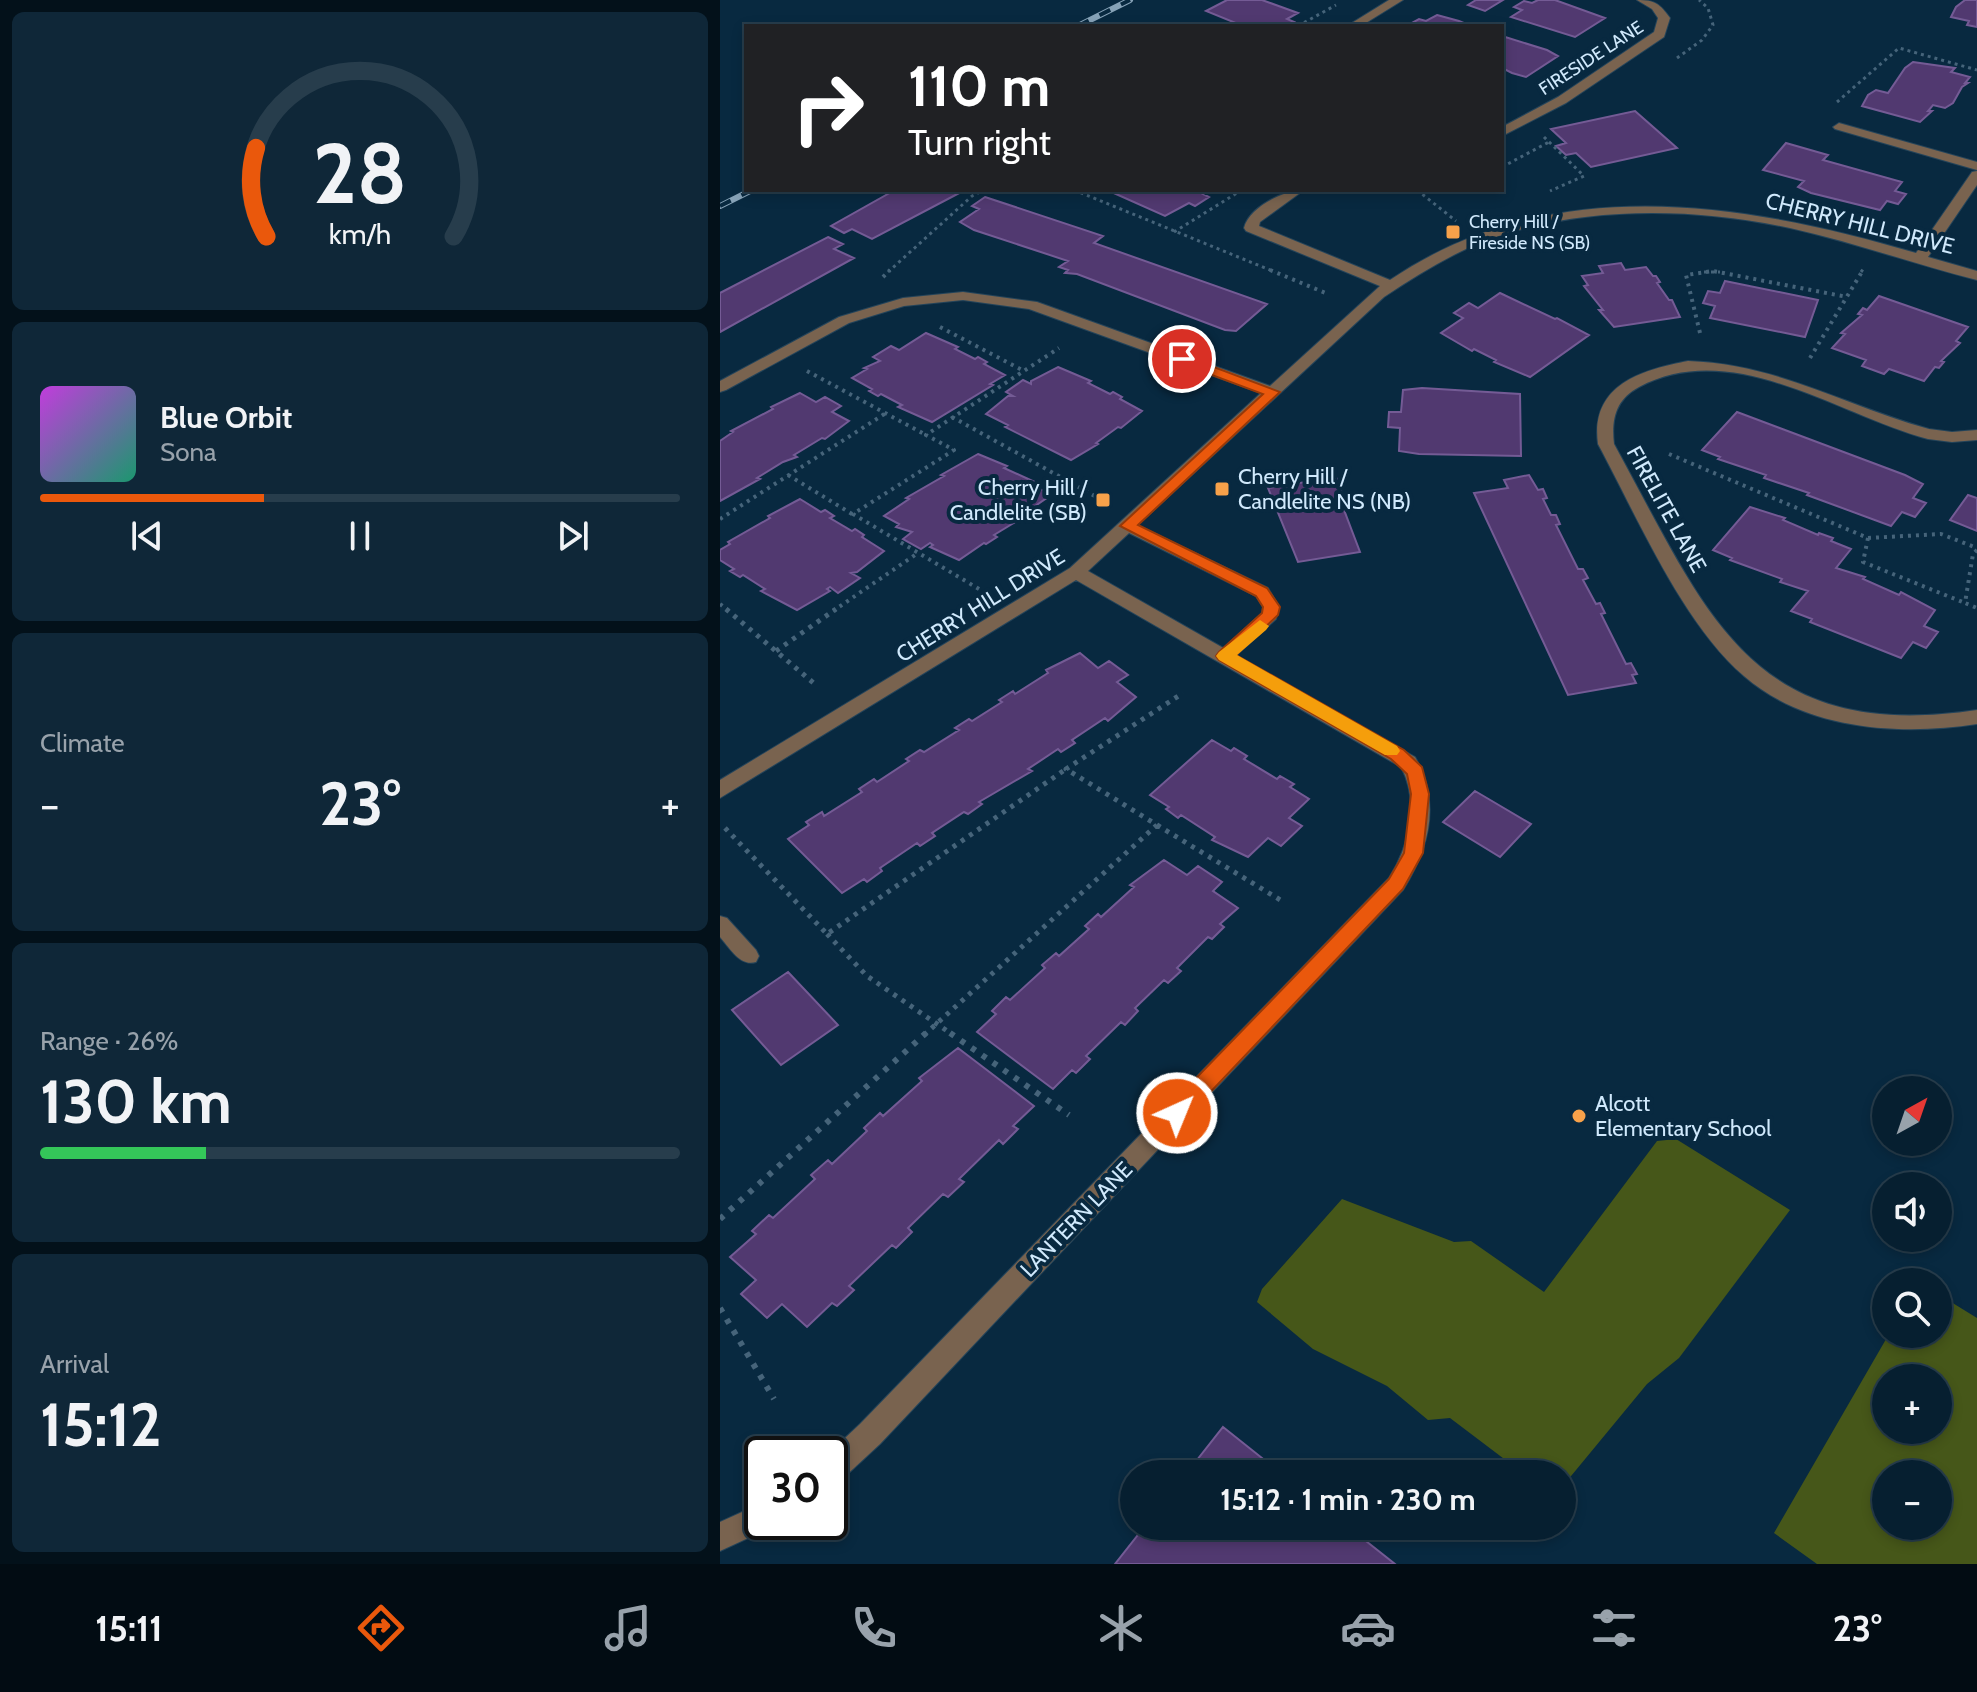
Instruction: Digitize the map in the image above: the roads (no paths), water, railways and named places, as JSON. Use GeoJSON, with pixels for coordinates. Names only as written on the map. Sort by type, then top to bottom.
{"type":"FeatureCollection","features":[{"type":"Feature","properties":{"kind":"street"},"geometry":{"type":"LineString","coordinates":[[1356,24],[1397,0]]}},
{"type":"Feature","properties":{"kind":"street","name":"FIRESIDE LANE"},"geometry":{"type":"LineString","coordinates":[[1504,131],[1572,94],[1660,34],[1664,18],[1656,7],[1643,0]]}},
{"type":"Feature","properties":{"kind":"street"},"geometry":{"type":"LineString","coordinates":[[1919,259],[1977,175]]}},
{"type":"Feature","properties":{"kind":"street"},"geometry":{"type":"LineString","coordinates":[[1294,192],[1253,220],[1251,228],[1390,285]]}},
{"type":"Feature","properties":{"kind":"street","name":"CHERRY HILL DRIVE"},"geometry":{"type":"LineString","coordinates":[[720,790],[1076,572],[1390,285],[1436,257],[1489,235],[1564,218],[1635,211],[1698,212],[1761,219],[1837,236],[1977,276]]}},
{"type":"Feature","properties":{"kind":"street"},"geometry":{"type":"LineString","coordinates":[[720,387],[844,320],[903,302],[963,296],[1032,305],[1272,392]]}},
{"type":"Feature","properties":{"kind":"street","name":"FIRELITE LANE"},"geometry":{"type":"LineString","coordinates":[[1977,435],[1957,438],[1927,434],[1768,377],[1735,368],[1710,366],[1663,371],[1633,383],[1617,395],[1606,411],[1603,427],[1606,444],[1689,592],[1729,651],[1749,669],[1802,701],[1863,719],[1921,725],[1977,717]]}},
{"type":"Feature","properties":{"kind":"street","name":"LANTERN LANE"},"geometry":{"type":"LineString","coordinates":[[848,1453],[1396,884],[1407,869],[1417,841],[1420,794],[1415,772],[1408,762],[1076,572]]}},
{"type":"Feature","properties":{"kind":"street"},"geometry":{"type":"LineString","coordinates":[[720,1537],[744,1526]]}},
{"type":"Feature","properties":{"kind":"lane"},"geometry":{"type":"LineString","coordinates":[[1839,127],[1977,166]]}},
{"type":"Feature","properties":{"kind":"lane"},"geometry":{"type":"LineString","coordinates":[[1128,526],[1262,592],[1269,599],[1270,615],[1225,656]]}},
{"type":"Feature","properties":{"kind":"lane"},"geometry":{"type":"LineString","coordinates":[[720,924],[749,956]]}},
{"type":"Feature","properties":{"kind":"railway"},"geometry":{"type":"LineString","coordinates":[[1082,24],[1130,0]]}},
{"type":"Feature","properties":{"kind":"railway"},"geometry":{"type":"LineString","coordinates":[[720,206],[748,192]]}},
{"type":"Feature","properties":{"kind":"place","name":"Cherry Hill / Fireside NS (SB)"},"geometry":{"type":"Point","coordinates":[1453,232]}},
{"type":"Feature","properties":{"kind":"place","name":"Cherry Hill / Candlelite NS (NB)"},"geometry":{"type":"Point","coordinates":[1222,489]}},
{"type":"Feature","properties":{"kind":"place","name":"Cherry Hill / Candlelite (SB)"},"geometry":{"type":"Point","coordinates":[1103,500]}},
{"type":"Feature","properties":{"kind":"place","name":"Alcott Elementary School"},"geometry":{"type":"Point","coordinates":[1579,1116]}}]}
